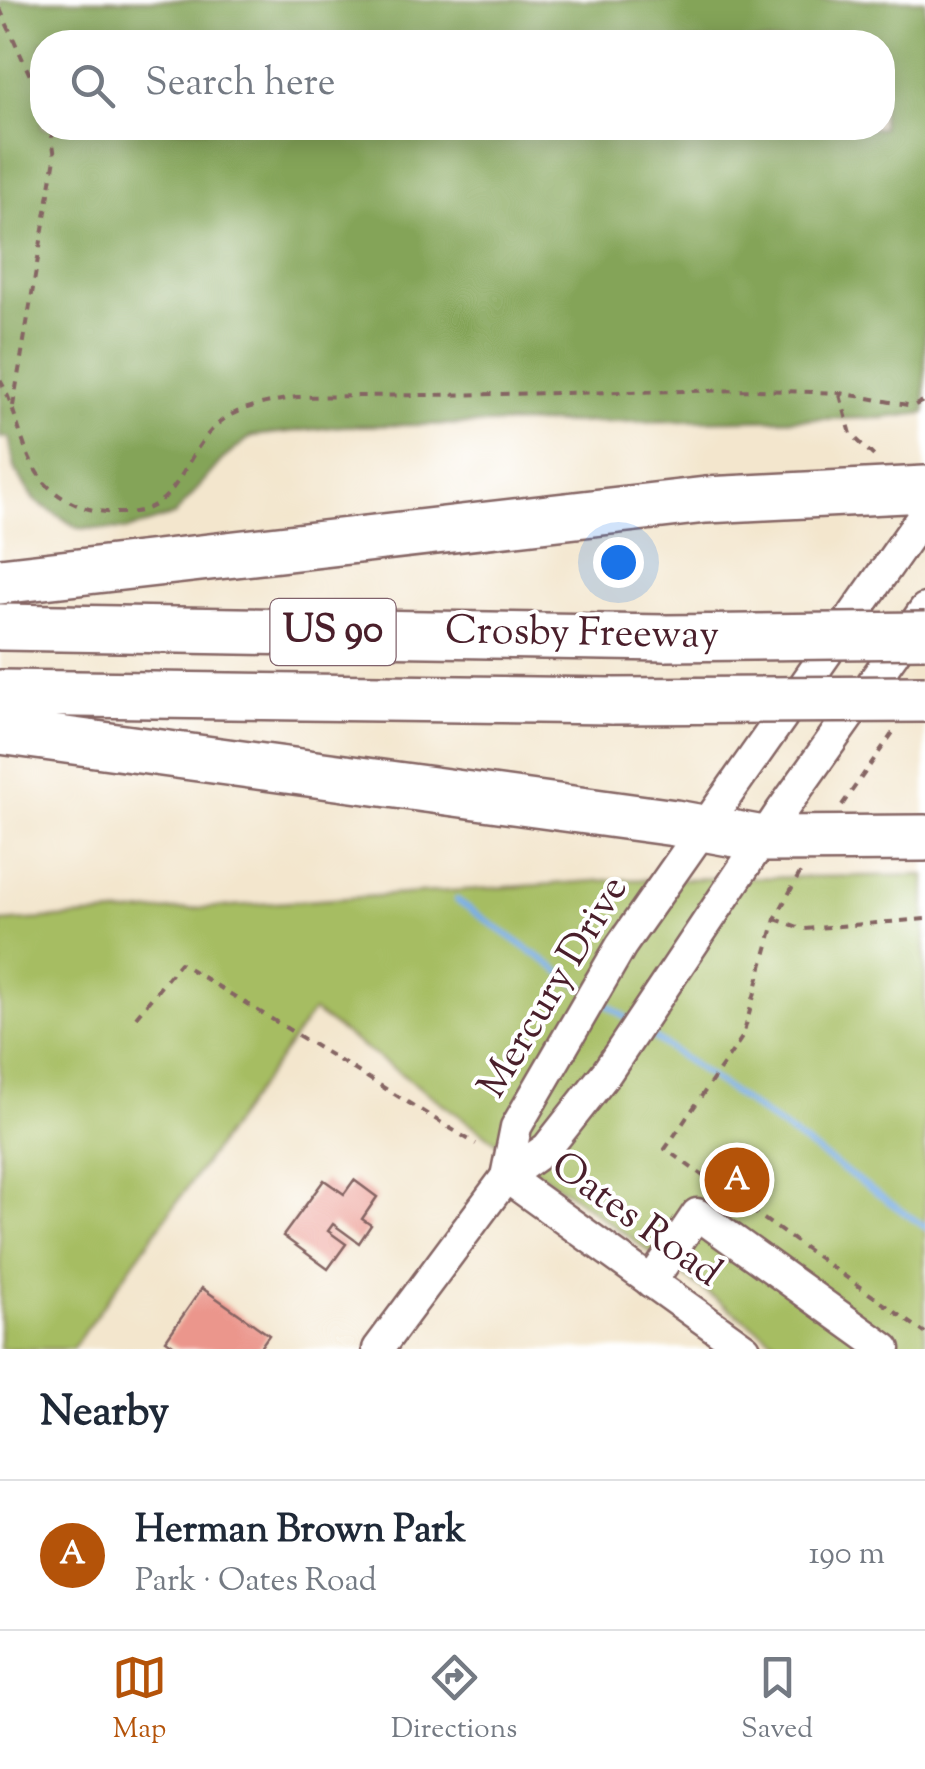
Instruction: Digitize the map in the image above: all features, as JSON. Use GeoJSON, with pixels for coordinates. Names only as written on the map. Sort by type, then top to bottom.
{"type":"FeatureCollection","features":[{"type":"Feature","properties":{"kind":"highway"},"geometry":{"type":"LineString","coordinates":[[0,581],[706,500],[915,497]]}},
{"type":"Feature","properties":{"kind":"highway","name":"Crosby Freeway"},"geometry":{"type":"LineString","coordinates":[[0,627],[666,638],[925,634]]}},
{"type":"Feature","properties":{"kind":"highway","name":"Crosby Freeway"},"geometry":{"type":"LineString","coordinates":[[0,694],[613,701],[914,709]]}},
{"type":"Feature","properties":{"kind":"highway"},"geometry":{"type":"LineString","coordinates":[[0,732],[701,828],[763,840],[925,838]]}},
{"type":"Feature","properties":{"kind":"street","name":"Mercury Drive"},"geometry":{"type":"LineString","coordinates":[[506,1178],[516,1127],[621,946],[915,497]]}},
{"type":"Feature","properties":{"kind":"street","name":"Mercury Drive"},"geometry":{"type":"LineString","coordinates":[[506,1178],[547,1148],[607,1072],[925,609]]}},
{"type":"Feature","properties":{"kind":"street","name":"Oates Road"},"geometry":{"type":"LineString","coordinates":[[378,1349],[506,1178],[745,1349]]}},
{"type":"Feature","properties":{"kind":"street"},"geometry":{"type":"LineString","coordinates":[[651,1282],[697,1214],[885,1349]]}},
{"type":"Feature","properties":{"kind":"path"},"geometry":{"type":"LineString","coordinates":[[0,9],[30,75]]}},
{"type":"Feature","properties":{"kind":"path"},"geometry":{"type":"LineString","coordinates":[[13,406],[54,158],[52,140]]}},
{"type":"Feature","properties":{"kind":"path"},"geometry":{"type":"LineString","coordinates":[[0,380],[40,478],[62,498],[114,513],[140,512],[164,499],[184,478],[218,423],[254,406],[297,397],[488,391],[840,394],[913,406],[925,400]]}},
{"type":"Feature","properties":{"kind":"path"},"geometry":{"type":"LineString","coordinates":[[840,394],[851,434],[915,497]]}},
{"type":"Feature","properties":{"kind":"path"},"geometry":{"type":"LineString","coordinates":[[839,810],[914,709]]}},
{"type":"Feature","properties":{"kind":"path"},"geometry":{"type":"LineString","coordinates":[[802,869],[775,918],[743,1036],[665,1149],[925,1333]]}},
{"type":"Feature","properties":{"kind":"path"},"geometry":{"type":"LineString","coordinates":[[775,918],[804,929],[925,918]]}},
{"type":"Feature","properties":{"kind":"path"},"geometry":{"type":"LineString","coordinates":[[136,1018],[180,964],[476,1144]]}},
{"type":"Feature","properties":{"kind":"green space"},"geometry":{"type":"Polygon","coordinates":[[[0,0],[925,0],[925,413],[883,418],[343,426],[252,436],[222,460],[175,515],[127,530],[78,528],[34,500],[15,469],[9,437],[0,438],[0,0]]]}},
{"type":"Feature","properties":{"kind":"green space"},"geometry":{"type":"Polygon","coordinates":[[[925,875],[925,1349],[786,1349],[313,1011],[72,1349],[0,1349],[0,922],[610,880],[925,875]]]}},
{"type":"Feature","properties":{"kind":"building"},"geometry":{"type":"Polygon","coordinates":[[[324,1180],[344,1194],[354,1180],[377,1197],[362,1219],[371,1225],[359,1243],[333,1224],[328,1231],[346,1244],[328,1269],[283,1236],[324,1180]]]}},
{"type":"Feature","properties":{"kind":"building"},"geometry":{"type":"Polygon","coordinates":[[[202,1288],[269,1335],[259,1349],[179,1349],[166,1340],[202,1288]]]}},
{"type":"Feature","properties":{"kind":"waterway"},"geometry":{"type":"LineString","coordinates":[[457,900],[584,988]]}},
{"type":"Feature","properties":{"kind":"waterway"},"geometry":{"type":"LineString","coordinates":[[598,998],[629,1020]]}},
{"type":"Feature","properties":{"kind":"waterway"},"geometry":{"type":"LineString","coordinates":[[643,1030],[925,1227]]}},
{"type":"Feature","properties":{"kind":"place","name":"Herman Brown Park"},"geometry":{"type":"Point","coordinates":[737,1180]}}]}
